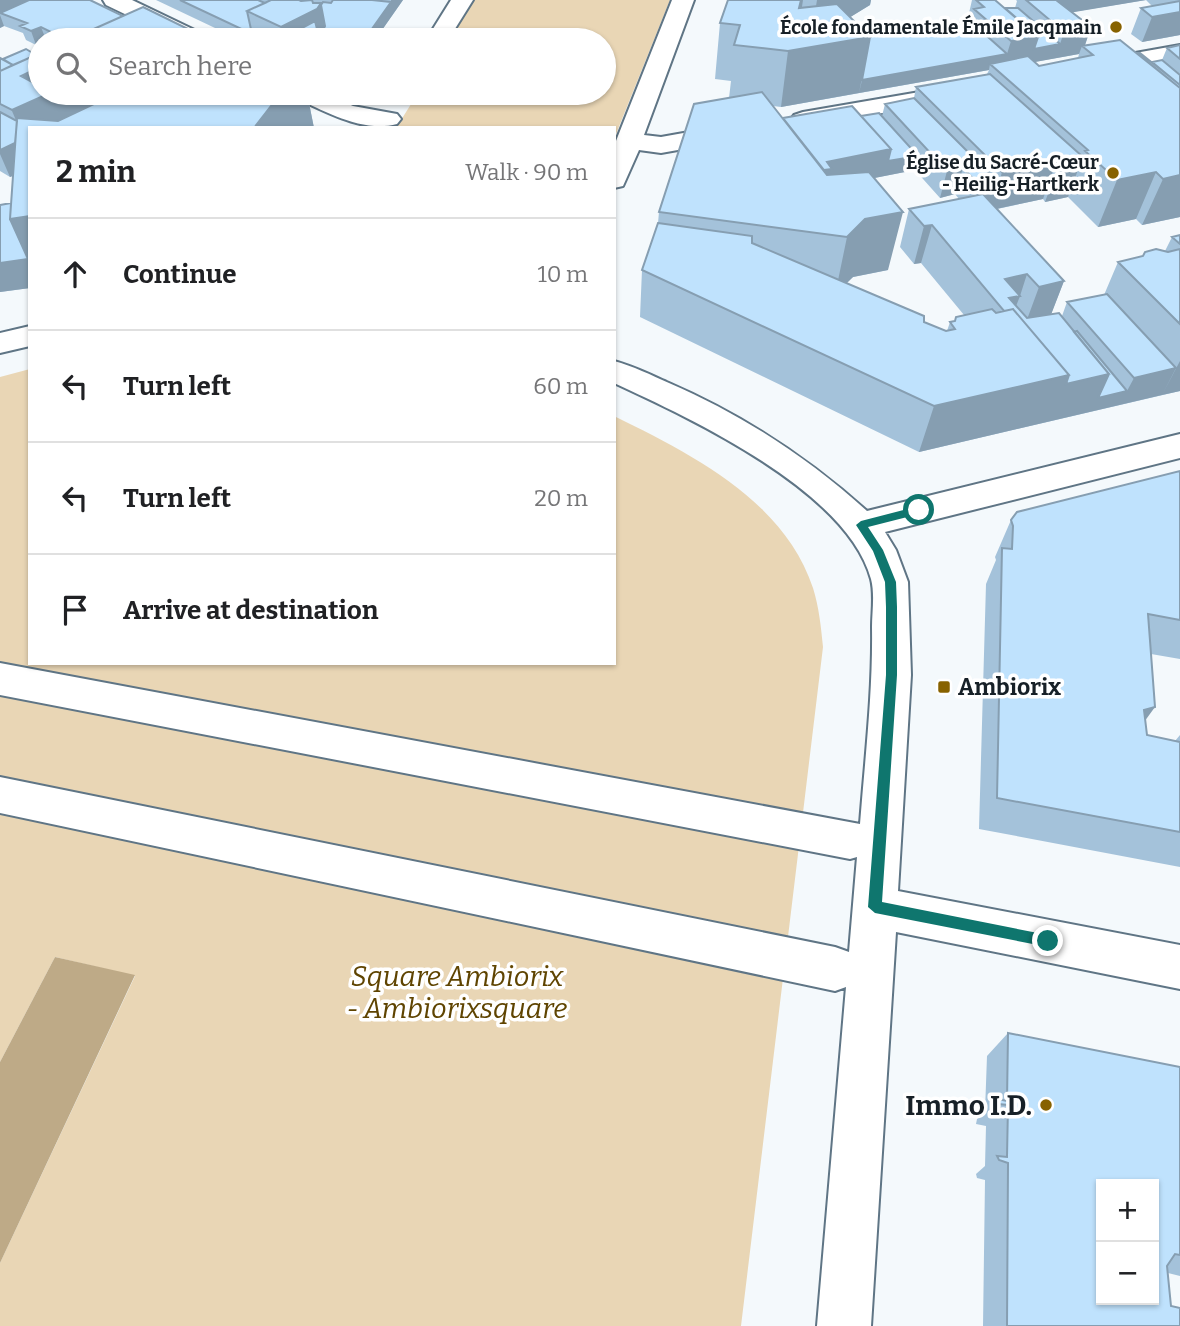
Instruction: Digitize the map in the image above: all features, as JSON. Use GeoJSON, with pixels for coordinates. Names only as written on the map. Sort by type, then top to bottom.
{"type":"FeatureCollection","features":[{"type":"Feature","properties":{"kind":"street"},"geometry":{"type":"LineString","coordinates":[[114,0],[172,28]]}},
{"type":"Feature","properties":{"kind":"street"},"geometry":{"type":"LineString","coordinates":[[444,28],[462,0]]}},
{"type":"Feature","properties":{"kind":"street"},"geometry":{"type":"LineString","coordinates":[[616,175],[683,0]]}},
{"type":"Feature","properties":{"kind":"street"},"geometry":{"type":"LineString","coordinates":[[1071,71],[1180,52]]}},
{"type":"Feature","properties":{"kind":"street"},"geometry":{"type":"LineString","coordinates":[[784,123],[961,91]]}},
{"type":"Feature","properties":{"kind":"street"},"geometry":{"type":"LineString","coordinates":[[330,105],[347,113],[390,117]]}},
{"type":"Feature","properties":{"kind":"street"},"geometry":{"type":"LineString","coordinates":[[630,141],[661,145],[757,128]]}},
{"type":"Feature","properties":{"kind":"street"},"geometry":{"type":"LineString","coordinates":[[0,343],[28,336]]}},
{"type":"Feature","properties":{"kind":"street"},"geometry":{"type":"LineString","coordinates":[[616,372],[690,405],[750,438],[812,481],[861,525],[877,550],[890,582],[892,675],[844,1326]]}},
{"type":"Feature","properties":{"kind":"street"},"geometry":{"type":"LineString","coordinates":[[861,525],[1180,446]]}},
{"type":"Feature","properties":{"kind":"street"},"geometry":{"type":"LineString","coordinates":[[0,679],[850,840]]}},
{"type":"Feature","properties":{"kind":"street"},"geometry":{"type":"LineString","coordinates":[[0,795],[835,969]]}},
{"type":"Feature","properties":{"kind":"street"},"geometry":{"type":"LineString","coordinates":[[875,907],[1180,967]]}},
{"type":"Feature","properties":{"kind":"green space"},"geometry":{"type":"Polygon","coordinates":[[[474,0],[670,0],[616,134],[616,126],[397,126],[410,105],[616,105],[616,28],[456,28],[474,0]]]}},
{"type":"Feature","properties":{"kind":"green space","name":"Square Ambiorix - Ambiorixsquare"},"geometry":{"type":"Polygon","coordinates":[[[28,370],[28,665],[616,665],[616,417],[674,447],[732,483],[758,505],[780,529],[799,557],[813,588],[823,647],[741,1326],[0,1326],[0,1263],[135,976],[55,957],[0,1062],[0,377],[28,370]]]}},
{"type":"Feature","properties":{"kind":"shaded area"},"geometry":{"type":"Polygon","coordinates":[[[55,957],[135,975],[0,1263],[0,1062],[55,957]]]}},
{"type":"Feature","properties":{"kind":"building"},"geometry":{"type":"Polygon","coordinates":[[[29,0],[90,0],[123,16],[96,28],[41,27],[28,30],[20,26],[27,23],[0,13],[29,0]]]}},
{"type":"Feature","properties":{"kind":"building"},"geometry":{"type":"Polygon","coordinates":[[[180,0],[258,0],[265,3],[247,11],[251,28],[239,28],[180,0]]]}},
{"type":"Feature","properties":{"kind":"building"},"geometry":{"type":"Polygon","coordinates":[[[271,0],[312,0],[313,3],[321,3],[317,9],[281,27],[247,11],[271,0]]]}},
{"type":"Feature","properties":{"kind":"building"},"geometry":{"type":"Polygon","coordinates":[[[333,0],[391,2],[373,28],[324,28],[321,5],[323,2],[331,3],[333,0]]]}},
{"type":"Feature","properties":{"kind":"building"},"geometry":{"type":"Polygon","coordinates":[[[728,0],[801,0],[799,8],[837,4],[870,37],[788,51],[734,45],[740,25],[720,23],[728,0]]]}},
{"type":"Feature","properties":{"kind":"building"},"geometry":{"type":"Polygon","coordinates":[[[976,0],[995,0],[1038,37],[1011,41],[974,9],[984,7],[976,0]]]}},
{"type":"Feature","properties":{"kind":"building"},"geometry":{"type":"Polygon","coordinates":[[[1026,0],[1056,0],[1091,27],[1064,32],[1026,0]]]}},
{"type":"Feature","properties":{"kind":"building"},"geometry":{"type":"Polygon","coordinates":[[[1180,1],[1180,12],[1152,17],[1141,8],[1180,1]]]}},
{"type":"Feature","properties":{"kind":"building"},"geometry":{"type":"Polygon","coordinates":[[[143,7],[186,28],[96,28],[143,7]]]}},
{"type":"Feature","properties":{"kind":"building"},"geometry":{"type":"Polygon","coordinates":[[[1005,8],[1018,8],[1060,44],[1034,49],[1038,37],[1005,8]]]}},
{"type":"Feature","properties":{"kind":"building"},"geometry":{"type":"Polygon","coordinates":[[[315,21],[317,28],[302,28],[315,21]]]}},
{"type":"Feature","properties":{"kind":"building"},"geometry":{"type":"Polygon","coordinates":[[[970,21],[1007,54],[862,80],[870,37],[868,35],[875,31],[886,35],[970,21]]]}},
{"type":"Feature","properties":{"kind":"building"},"geometry":{"type":"Polygon","coordinates":[[[1120,40],[1180,88],[1180,175],[1163,179],[1156,172],[1117,180],[1085,151],[1088,150],[990,64],[1028,56],[1039,66],[1093,55],[1082,46],[1120,40]]]}},
{"type":"Feature","properties":{"kind":"building"},"geometry":{"type":"Polygon","coordinates":[[[1180,45],[1180,59],[1167,48],[1180,45]]]}},
{"type":"Feature","properties":{"kind":"building"},"geometry":{"type":"Polygon","coordinates":[[[28,50],[28,58],[13,65],[3,59],[28,50]]]}},
{"type":"Feature","properties":{"kind":"building"},"geometry":{"type":"Polygon","coordinates":[[[1137,53],[1180,85],[1180,88],[1137,53]]]}},
{"type":"Feature","properties":{"kind":"building"},"geometry":{"type":"Polygon","coordinates":[[[0,58],[13,65],[0,71],[0,58]]]}},
{"type":"Feature","properties":{"kind":"building"},"geometry":{"type":"Polygon","coordinates":[[[28,58],[28,73],[21,76],[28,80],[28,103],[12,110],[0,104],[0,71],[28,58]]]}},
{"type":"Feature","properties":{"kind":"building"},"geometry":{"type":"Polygon","coordinates":[[[1162,60],[1180,75],[1180,85],[1152,62],[1162,60]]]}},
{"type":"Feature","properties":{"kind":"building"},"geometry":{"type":"Polygon","coordinates":[[[990,74],[1083,157],[1082,159],[1002,172],[916,87],[990,74]]]}},
{"type":"Feature","properties":{"kind":"building"},"geometry":{"type":"Polygon","coordinates":[[[762,92],[827,175],[869,172],[903,212],[865,219],[847,237],[659,212],[694,104],[762,92]]]}},
{"type":"Feature","properties":{"kind":"building"},"geometry":{"type":"Polygon","coordinates":[[[914,98],[999,183],[981,187],[963,168],[947,171],[885,104],[914,98]]]}},
{"type":"Feature","properties":{"kind":"building"},"geometry":{"type":"Polygon","coordinates":[[[92,105],[272,105],[256,126],[28,126],[28,216],[10,219],[17,118],[58,121],[92,105]]]}},
{"type":"Feature","properties":{"kind":"building"},"geometry":{"type":"Polygon","coordinates":[[[852,106],[891,149],[827,162],[832,169],[824,170],[783,118],[852,106]]]}},
{"type":"Feature","properties":{"kind":"building"},"geometry":{"type":"Polygon","coordinates":[[[0,112],[17,121],[15,143],[0,150],[0,112]]]}},
{"type":"Feature","properties":{"kind":"building"},"geometry":{"type":"Polygon","coordinates":[[[879,113],[918,156],[888,161],[891,149],[861,116],[879,113]]]}},
{"type":"Feature","properties":{"kind":"building"},"geometry":{"type":"Polygon","coordinates":[[[983,194],[1064,281],[1039,287],[1027,274],[1005,279],[1020,296],[1009,298],[1027,318],[1059,313],[1109,374],[1066,384],[1069,375],[1013,309],[1004,311],[932,225],[924,226],[909,209],[983,194]]]}},
{"type":"Feature","properties":{"kind":"building"},"geometry":{"type":"Polygon","coordinates":[[[11,203],[10,219],[28,259],[0,263],[0,205],[11,203]]]}},
{"type":"Feature","properties":{"kind":"building"},"geometry":{"type":"Polygon","coordinates":[[[658,223],[752,236],[752,243],[924,316],[924,322],[946,331],[955,329],[950,322],[955,321],[956,317],[992,309],[996,313],[1013,309],[1069,375],[934,406],[642,270],[658,223]]]}},
{"type":"Feature","properties":{"kind":"building"},"geometry":{"type":"Polygon","coordinates":[[[1180,235],[1180,244],[1172,237],[1180,235]]]}},
{"type":"Feature","properties":{"kind":"building"},"geometry":{"type":"Polygon","coordinates":[[[1156,249],[1168,252],[1180,249],[1180,324],[1118,262],[1143,256],[1145,252],[1156,249]]]}},
{"type":"Feature","properties":{"kind":"building"},"geometry":{"type":"Polygon","coordinates":[[[1107,294],[1176,368],[1134,378],[1067,302],[1107,294]]]}},
{"type":"Feature","properties":{"kind":"building"},"geometry":{"type":"Polygon","coordinates":[[[1077,331],[1127,391],[1098,398],[1109,374],[1074,332],[1077,331]]]}},
{"type":"Feature","properties":{"kind":"building"},"geometry":{"type":"Polygon","coordinates":[[[1180,471],[1180,620],[1148,614],[1155,707],[1144,710],[1147,735],[1180,742],[1180,832],[997,798],[1002,548],[1012,549],[1011,520],[1017,512],[1180,471]]]}},
{"type":"Feature","properties":{"kind":"building"},"geometry":{"type":"Polygon","coordinates":[[[1008,1033],[1180,1067],[1180,1255],[1175,1254],[1167,1266],[1171,1306],[1180,1308],[1180,1326],[1007,1326],[1008,1163],[999,1160],[997,1156],[1007,1157],[1008,1105],[998,1104],[998,1099],[1007,1101],[1008,1033]]]}},
{"type":"Feature","properties":{"kind":"place","name":"École fondamentale Émile Jacqmain"},"geometry":{"type":"Point","coordinates":[1116,27]}},
{"type":"Feature","properties":{"kind":"place","name":"Église du Sacré-Cœur - Heilig-Hartkerk"},"geometry":{"type":"Point","coordinates":[1113,173]}},
{"type":"Feature","properties":{"kind":"place","name":"Ambiorix"},"geometry":{"type":"Point","coordinates":[944,687]}},
{"type":"Feature","properties":{"kind":"place","name":"Immo I.D."},"geometry":{"type":"Point","coordinates":[1046,1105]}},
{"type":"Feature","properties":{"kind":"route"},"geometry":{"type":"LineString","coordinates":[[919,510],[861,525],[877,550],[890,582],[892,607],[892,675],[875,907],[1048,941]]}}]}
